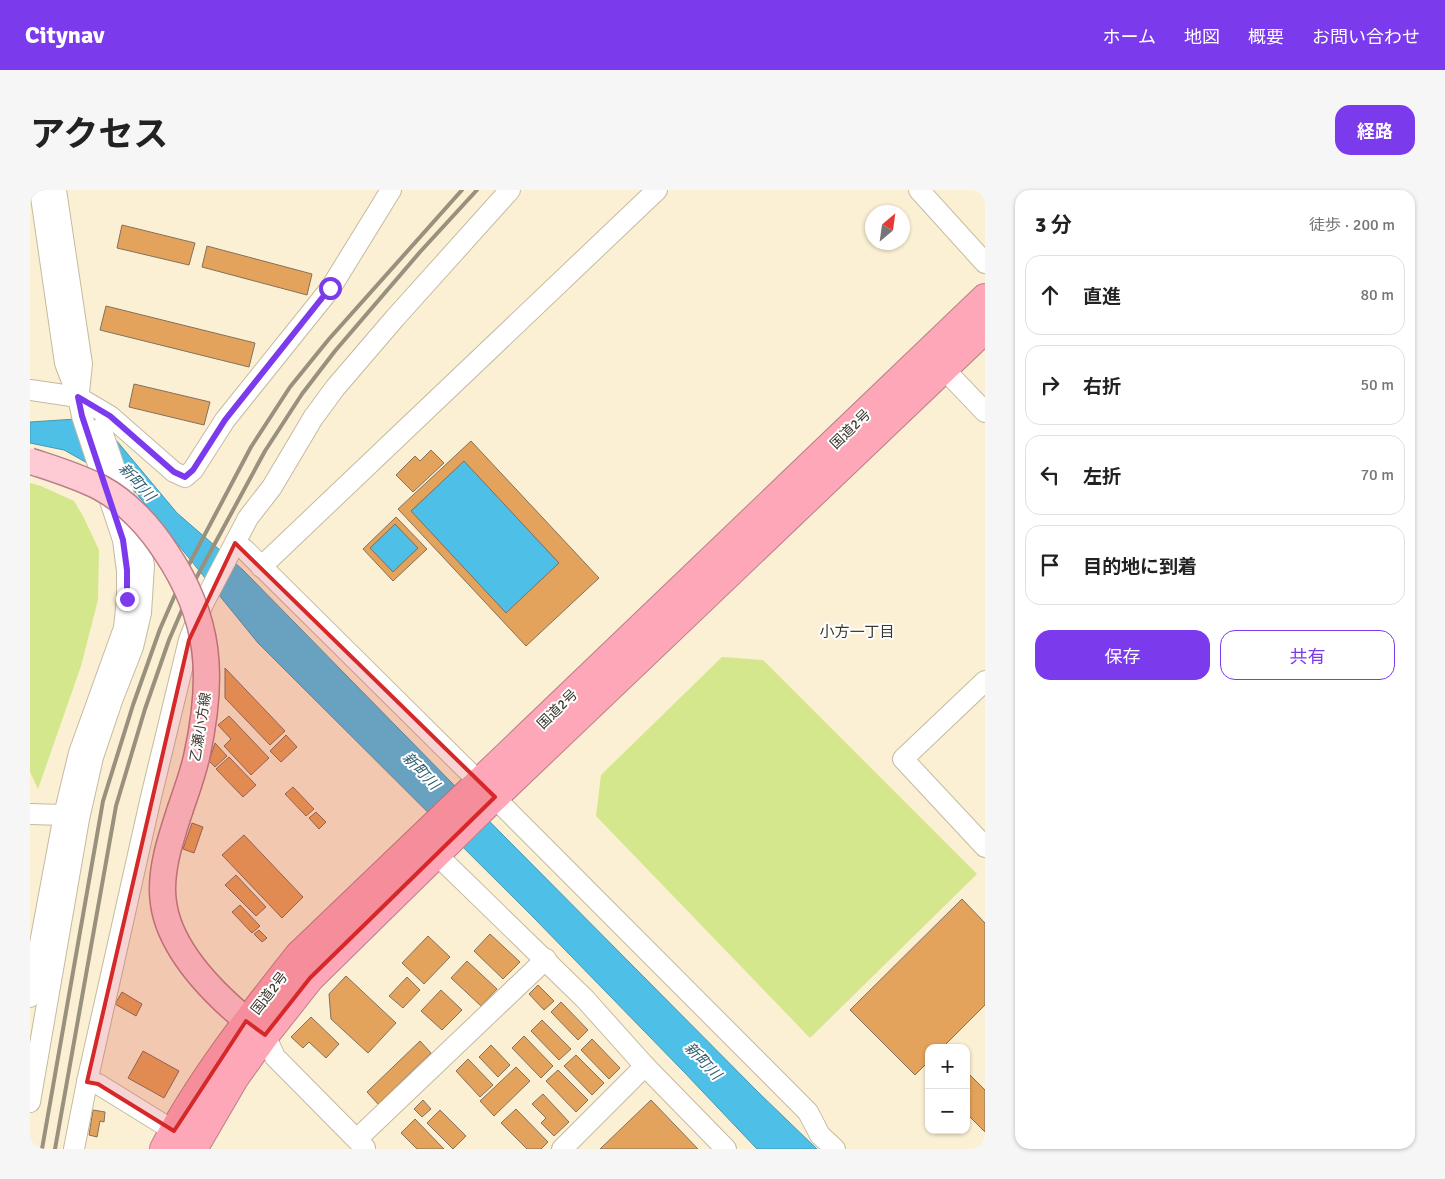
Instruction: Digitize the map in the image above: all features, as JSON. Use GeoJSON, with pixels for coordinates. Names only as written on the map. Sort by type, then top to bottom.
{"type":"FeatureCollection","features":[{"type":"Feature","properties":{"kind":"highway","name":"国道2号"},"geometry":{"type":"LineString","coordinates":[[177,1143],[216,1063],[256,1028],[299,954],[437,844],[483,794],[985,298]]}},
{"type":"Feature","properties":{"kind":"highway","name":"国道2号"},"geometry":{"type":"LineString","coordinates":[[483,794],[944,370],[985,329]]}},
{"type":"Feature","properties":{"kind":"main road","name":"乙瀬小方線"},"geometry":{"type":"LineString","coordinates":[[30,461],[76,476],[96,486],[130,510],[157,538],[180,572],[197,613],[207,662],[206,704],[197,757],[170,842],[164,874],[163,899],[168,922],[185,956],[222,998],[256,1028]]}},
{"type":"Feature","properties":{"kind":"street"},"geometry":{"type":"LineString","coordinates":[[30,997],[64,815],[78,754],[124,628],[127,599],[127,570],[123,540],[80,406],[64,363],[40,190]]}},
{"type":"Feature","properties":{"kind":"street"},"geometry":{"type":"LineString","coordinates":[[56,190],[82,364],[80,406]]}},
{"type":"Feature","properties":{"kind":"street"},"geometry":{"type":"LineString","coordinates":[[30,390],[110,416],[174,472],[185,477],[193,470],[225,420],[330,288],[391,190]]}},
{"type":"Feature","properties":{"kind":"street"},"geometry":{"type":"LineString","coordinates":[[74,1149],[87,1082],[174,702],[189,640],[203,604],[248,518],[272,487],[313,418],[335,388],[394,318],[510,190]]}},
{"type":"Feature","properties":{"kind":"street"},"geometry":{"type":"LineString","coordinates":[[919,190],[985,263]]}},
{"type":"Feature","properties":{"kind":"street"},"geometry":{"type":"LineString","coordinates":[[261,567],[654,191]]}},
{"type":"Feature","properties":{"kind":"street"},"geometry":{"type":"LineString","coordinates":[[944,370],[985,412]]}},
{"type":"Feature","properties":{"kind":"street"},"geometry":{"type":"LineString","coordinates":[[30,1102],[79,818],[94,758],[113,698],[133,648],[141,613],[144,565],[138,537],[100,428]]}},
{"type":"Feature","properties":{"kind":"street"},"geometry":{"type":"LineString","coordinates":[[232,548],[244,549],[483,794],[808,1112],[820,1135],[835,1149]]}},
{"type":"Feature","properties":{"kind":"street"},"geometry":{"type":"LineString","coordinates":[[985,681],[903,760],[985,847]]}},
{"type":"Feature","properties":{"kind":"street"},"geometry":{"type":"LineString","coordinates":[[30,814],[64,815]]}},
{"type":"Feature","properties":{"kind":"street"},"geometry":{"type":"LineString","coordinates":[[437,844],[585,999],[645,1066],[726,1149]]}},
{"type":"Feature","properties":{"kind":"street"},"geometry":{"type":"LineString","coordinates":[[256,1028],[275,1058],[362,1144],[546,959]]}},
{"type":"Feature","properties":{"kind":"street"},"geometry":{"type":"LineString","coordinates":[[562,1149],[645,1066]]}},
{"type":"Feature","properties":{"kind":"street"},"geometry":{"type":"LineString","coordinates":[[87,1082],[98,1084],[177,1143]]}},
{"type":"Feature","properties":{"kind":"highlighted area"},"geometry":{"type":"Polygon","coordinates":[[[235,543],[495,797],[310,978],[265,1035],[246,1021],[174,1131],[98,1084],[87,1082],[189,640],[235,543]]]}},
{"type":"Feature","properties":{"kind":"green space"},"geometry":{"type":"Polygon","coordinates":[[[30,483],[74,501],[99,550],[98,600],[81,666],[38,789],[30,772],[30,483]]]}},
{"type":"Feature","properties":{"kind":"green space"},"geometry":{"type":"Polygon","coordinates":[[[722,657],[763,660],[977,874],[810,1038],[596,816],[601,775],[722,657]]]}},
{"type":"Feature","properties":{"kind":"water","name":"新町川"},"geometry":{"type":"Polygon","coordinates":[[[76,419],[116,440],[177,513],[243,570],[503,835],[817,1149],[757,1149],[533,917],[258,643],[132,488],[64,450],[30,443],[30,422],[76,419]]]}},
{"type":"Feature","properties":{"kind":"water"},"geometry":{"type":"Polygon","coordinates":[[[464,461],[559,563],[506,613],[411,511],[464,461]]]}},
{"type":"Feature","properties":{"kind":"water"},"geometry":{"type":"Polygon","coordinates":[[[395,524],[418,548],[393,572],[370,548],[395,524]]]}},
{"type":"Feature","properties":{"kind":"building"},"geometry":{"type":"Polygon","coordinates":[[[122,225],[195,243],[189,265],[117,248],[122,225]]]}},
{"type":"Feature","properties":{"kind":"building"},"geometry":{"type":"Polygon","coordinates":[[[207,246],[312,274],[307,295],[202,267],[207,246]]]}},
{"type":"Feature","properties":{"kind":"building"},"geometry":{"type":"Polygon","coordinates":[[[106,306],[255,343],[249,367],[100,330],[106,306]]]}},
{"type":"Feature","properties":{"kind":"building"},"geometry":{"type":"Polygon","coordinates":[[[134,384],[210,402],[204,425],[129,407],[134,384]]]}},
{"type":"Feature","properties":{"kind":"building"},"geometry":{"type":"Polygon","coordinates":[[[471,441],[599,578],[526,646],[398,509],[471,441]],[[464,461],[411,511],[506,613],[559,563],[464,461]]]}},
{"type":"Feature","properties":{"kind":"building"},"geometry":{"type":"Polygon","coordinates":[[[431,450],[444,463],[413,492],[396,475],[415,456],[420,461],[431,450]]]}},
{"type":"Feature","properties":{"kind":"building"},"geometry":{"type":"Polygon","coordinates":[[[396,517],[427,549],[393,581],[363,549],[396,517]],[[395,524],[370,548],[393,572],[418,548],[395,524]]]}},
{"type":"Feature","properties":{"kind":"building"},"geometry":{"type":"Polygon","coordinates":[[[225,668],[285,731],[270,745],[225,698],[225,668]]]}},
{"type":"Feature","properties":{"kind":"building"},"geometry":{"type":"Polygon","coordinates":[[[229,716],[269,758],[251,775],[224,746],[231,739],[218,725],[229,716]]]}},
{"type":"Feature","properties":{"kind":"building"},"geometry":{"type":"Polygon","coordinates":[[[286,735],[297,747],[281,762],[270,751],[286,735]]]}},
{"type":"Feature","properties":{"kind":"building"},"geometry":{"type":"Polygon","coordinates":[[[215,743],[227,756],[215,767],[209,761],[215,743]]]}},
{"type":"Feature","properties":{"kind":"building"},"geometry":{"type":"Polygon","coordinates":[[[229,757],[256,785],[243,797],[216,769],[229,757]]]}},
{"type":"Feature","properties":{"kind":"building"},"geometry":{"type":"Polygon","coordinates":[[[293,787],[314,809],[306,816],[285,794],[293,787]]]}},
{"type":"Feature","properties":{"kind":"building"},"geometry":{"type":"Polygon","coordinates":[[[316,812],[326,822],[319,829],[309,818],[316,812]]]}},
{"type":"Feature","properties":{"kind":"building"},"geometry":{"type":"Polygon","coordinates":[[[192,823],[203,827],[194,853],[183,849],[192,823]]]}},
{"type":"Feature","properties":{"kind":"building"},"geometry":{"type":"Polygon","coordinates":[[[244,835],[303,897],[282,918],[222,855],[244,835]]]}},
{"type":"Feature","properties":{"kind":"building"},"geometry":{"type":"Polygon","coordinates":[[[236,875],[266,907],[256,916],[225,885],[236,875]]]}},
{"type":"Feature","properties":{"kind":"building"},"geometry":{"type":"Polygon","coordinates":[[[962,899],[985,923],[985,1005],[946,1044],[925,1044],[925,1065],[915,1075],[850,1010],[962,899]]]}},
{"type":"Feature","properties":{"kind":"building"},"geometry":{"type":"Polygon","coordinates":[[[240,905],[260,926],[252,933],[232,912],[240,905]]]}},
{"type":"Feature","properties":{"kind":"building"},"geometry":{"type":"Polygon","coordinates":[[[259,930],[267,938],[262,942],[254,934],[259,930]]]}},
{"type":"Feature","properties":{"kind":"building"},"geometry":{"type":"Polygon","coordinates":[[[490,934],[520,962],[503,979],[474,951],[490,934]]]}},
{"type":"Feature","properties":{"kind":"building"},"geometry":{"type":"Polygon","coordinates":[[[428,936],[450,957],[424,984],[402,963],[428,936]]]}},
{"type":"Feature","properties":{"kind":"building"},"geometry":{"type":"Polygon","coordinates":[[[467,961],[497,989],[481,1006],[451,978],[467,961]]]}},
{"type":"Feature","properties":{"kind":"building"},"geometry":{"type":"Polygon","coordinates":[[[346,976],[396,1023],[368,1053],[331,1019],[329,994],[346,976]]]}},
{"type":"Feature","properties":{"kind":"building"},"geometry":{"type":"Polygon","coordinates":[[[407,977],[420,990],[403,1008],[389,996],[407,977]]]}},
{"type":"Feature","properties":{"kind":"building"},"geometry":{"type":"Polygon","coordinates":[[[538,985],[554,1001],[544,1010],[529,994],[538,985]]]}},
{"type":"Feature","properties":{"kind":"building"},"geometry":{"type":"Polygon","coordinates":[[[441,990],[462,1010],[442,1030],[421,1011],[441,990]]]}},
{"type":"Feature","properties":{"kind":"building"},"geometry":{"type":"Polygon","coordinates":[[[122,992],[142,1004],[136,1016],[115,1004],[122,992]]]}},
{"type":"Feature","properties":{"kind":"building"},"geometry":{"type":"Polygon","coordinates":[[[561,1002],[588,1030],[578,1040],[551,1012],[561,1002]]]}},
{"type":"Feature","properties":{"kind":"building"},"geometry":{"type":"Polygon","coordinates":[[[311,1017],[339,1044],[326,1058],[309,1042],[303,1048],[291,1037],[311,1017]]]}},
{"type":"Feature","properties":{"kind":"building"},"geometry":{"type":"Polygon","coordinates":[[[542,1020],[571,1049],[559,1060],[531,1031],[542,1020]]]}},
{"type":"Feature","properties":{"kind":"building"},"geometry":{"type":"Polygon","coordinates":[[[524,1036],[553,1066],[541,1078],[512,1048],[524,1036]]]}},
{"type":"Feature","properties":{"kind":"building"},"geometry":{"type":"Polygon","coordinates":[[[592,1039],[620,1068],[609,1079],[581,1050],[592,1039]]]}},
{"type":"Feature","properties":{"kind":"building"},"geometry":{"type":"Polygon","coordinates":[[[420,1041],[431,1053],[378,1104],[367,1092],[420,1041]]]}},
{"type":"Feature","properties":{"kind":"building"},"geometry":{"type":"Polygon","coordinates":[[[491,1045],[510,1065],[498,1077],[479,1057],[491,1045]]]}},
{"type":"Feature","properties":{"kind":"building"},"geometry":{"type":"Polygon","coordinates":[[[143,1051],[179,1071],[164,1098],[128,1078],[143,1051]]]}},
{"type":"Feature","properties":{"kind":"building"},"geometry":{"type":"Polygon","coordinates":[[[576,1055],[604,1083],[592,1095],[564,1066],[576,1055]]]}},
{"type":"Feature","properties":{"kind":"building"},"geometry":{"type":"Polygon","coordinates":[[[468,1059],[493,1085],[480,1097],[456,1071],[468,1059]]]}},
{"type":"Feature","properties":{"kind":"building"},"geometry":{"type":"Polygon","coordinates":[[[516,1067],[530,1081],[494,1116],[480,1101],[516,1067]]]}},
{"type":"Feature","properties":{"kind":"building"},"geometry":{"type":"Polygon","coordinates":[[[558,1070],[588,1100],[576,1112],[546,1081],[558,1070]]]}},
{"type":"Feature","properties":{"kind":"building"},"geometry":{"type":"Polygon","coordinates":[[[970,1075],[985,1090],[985,1132],[970,1117],[970,1075]]]}},
{"type":"Feature","properties":{"kind":"building"},"geometry":{"type":"Polygon","coordinates":[[[543,1094],[569,1122],[554,1136],[541,1123],[546,1118],[532,1104],[543,1094]]]}},
{"type":"Feature","properties":{"kind":"building"},"geometry":{"type":"Polygon","coordinates":[[[423,1100],[431,1109],[422,1117],[414,1109],[423,1100]]]}},
{"type":"Feature","properties":{"kind":"building"},"geometry":{"type":"Polygon","coordinates":[[[651,1100],[698,1149],[600,1149],[651,1100]]]}},
{"type":"Feature","properties":{"kind":"building"},"geometry":{"type":"Polygon","coordinates":[[[516,1109],[548,1142],[541,1149],[527,1149],[501,1123],[516,1109]]]}},
{"type":"Feature","properties":{"kind":"building"},"geometry":{"type":"Polygon","coordinates":[[[93,1110],[105,1112],[104,1122],[100,1121],[97,1137],[89,1135],[93,1110]]]}},
{"type":"Feature","properties":{"kind":"building"},"geometry":{"type":"Polygon","coordinates":[[[440,1110],[466,1136],[453,1149],[427,1123],[440,1110]]]}},
{"type":"Feature","properties":{"kind":"building"},"geometry":{"type":"Polygon","coordinates":[[[415,1119],[444,1149],[417,1149],[401,1133],[415,1119]]]}},
{"type":"Feature","properties":{"kind":"railway"},"geometry":{"type":"LineString","coordinates":[[42,1149],[103,801],[133,705],[160,629],[185,572],[251,447],[290,387],[329,339],[462,190]]}},
{"type":"Feature","properties":{"kind":"railway"},"geometry":{"type":"LineString","coordinates":[[55,1149],[116,806],[145,709],[169,640],[194,582],[265,451],[302,394],[335,351],[420,252],[477,190]]}},
{"type":"Feature","properties":{"kind":"district","name":"小方一丁目"},"geometry":{"type":"Point","coordinates":[857,632]}},
{"type":"Feature","properties":{"kind":"route"},"geometry":{"type":"LineString","coordinates":[[127,599],[127,570],[123,540],[82,416],[78,397],[110,416],[174,472],[185,477],[193,470],[225,420],[330,288]]}}]}
